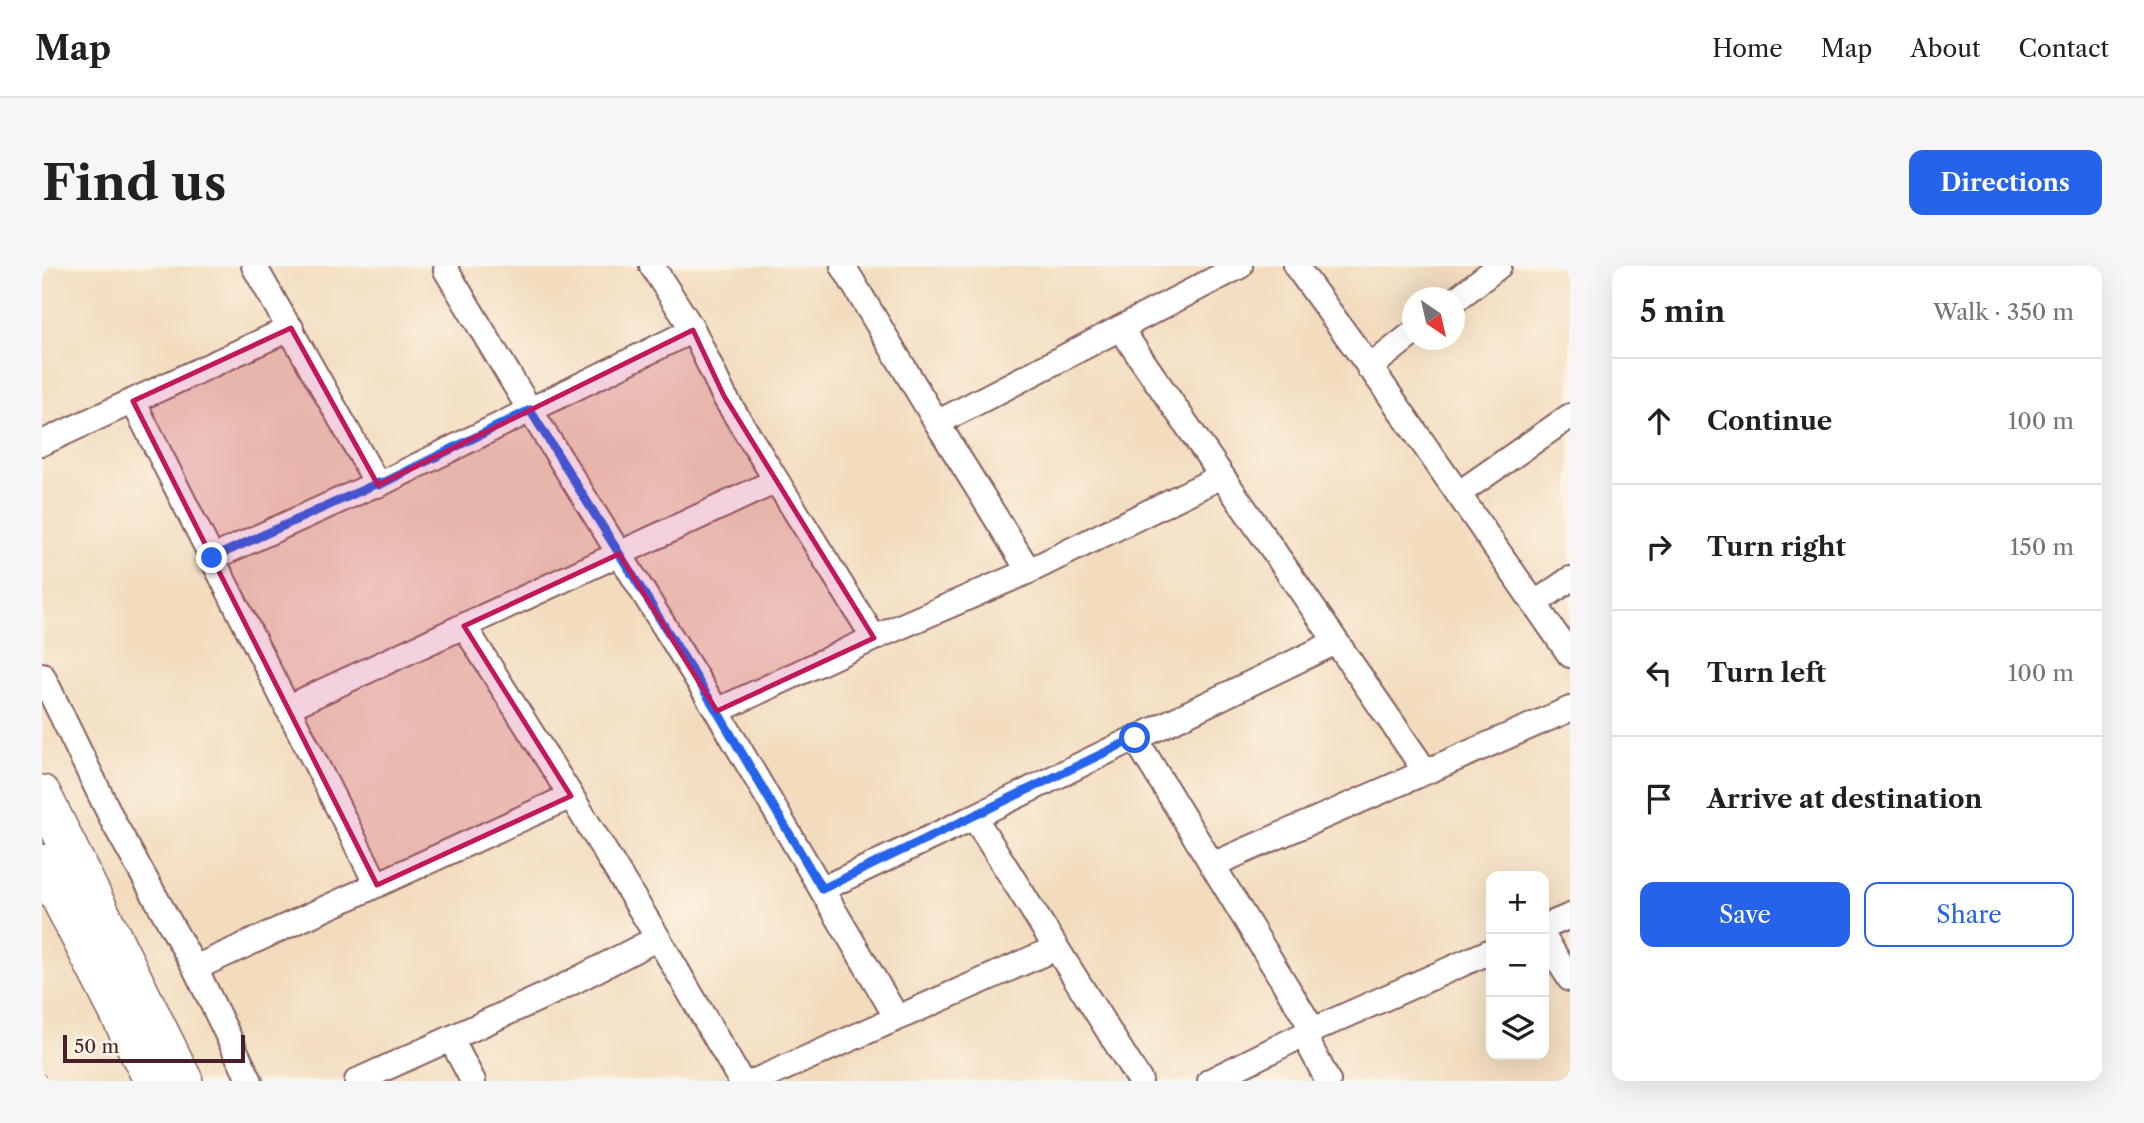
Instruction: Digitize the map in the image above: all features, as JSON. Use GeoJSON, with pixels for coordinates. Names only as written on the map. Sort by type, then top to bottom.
{"type":"FeatureCollection","features":[{"type":"Feature","properties":{"kind":"main road"},"geometry":{"type":"LineString","coordinates":[[42,794],[184,1081]]}},
{"type":"Feature","properties":{"kind":"main road"},"geometry":{"type":"LineString","coordinates":[[42,863],[153,1081]]}},
{"type":"Feature","properties":{"kind":"street"},"geometry":{"type":"LineString","coordinates":[[254,266],[378,483]]}},
{"type":"Feature","properties":{"kind":"street"},"geometry":{"type":"LineString","coordinates":[[652,266],[693,330],[724,396],[874,638]]}},
{"type":"Feature","properties":{"kind":"street"},"geometry":{"type":"LineString","coordinates":[[937,423],[1240,266]]}},
{"type":"Feature","properties":{"kind":"street"},"geometry":{"type":"LineString","coordinates":[[1296,266],[1570,655]]}},
{"type":"Feature","properties":{"kind":"street"},"geometry":{"type":"LineString","coordinates":[[1465,292],[1499,266]]}},
{"type":"Feature","properties":{"kind":"street"},"geometry":{"type":"LineString","coordinates":[[448,267],[530,410],[717,711],[897,1018]]}},
{"type":"Feature","properties":{"kind":"street"},"geometry":{"type":"LineString","coordinates":[[851,269],[937,423],[1029,570]]}},
{"type":"Feature","properties":{"kind":"street"},"geometry":{"type":"LineString","coordinates":[[42,443],[290,328]]}},
{"type":"Feature","properties":{"kind":"street"},"geometry":{"type":"LineString","coordinates":[[1120,328],[1426,772]]}},
{"type":"Feature","properties":{"kind":"street"},"geometry":{"type":"LineString","coordinates":[[212,558],[378,483],[379,485],[693,330]]}},
{"type":"Feature","properties":{"kind":"street"},"geometry":{"type":"LineString","coordinates":[[1369,368],[1402,342]]}},
{"type":"Feature","properties":{"kind":"street"},"geometry":{"type":"LineString","coordinates":[[133,401],[377,886]]}},
{"type":"Feature","properties":{"kind":"street"},"geometry":{"type":"LineString","coordinates":[[1458,494],[1570,416]]}},
{"type":"Feature","properties":{"kind":"street"},"geometry":{"type":"LineString","coordinates":[[717,711],[1029,570],[1222,476]]}},
{"type":"Feature","properties":{"kind":"street"},"geometry":{"type":"LineString","coordinates":[[287,708],[776,481]]}},
{"type":"Feature","properties":{"kind":"street"},"geometry":{"type":"LineString","coordinates":[[1534,604],[1570,579]]}},
{"type":"Feature","properties":{"kind":"street"},"geometry":{"type":"LineString","coordinates":[[464,626],[658,938],[741,1081]]}},
{"type":"Feature","properties":{"kind":"street"},"geometry":{"type":"LineString","coordinates":[[822,889],[1336,642]]}},
{"type":"Feature","properties":{"kind":"street"},"geometry":{"type":"LineString","coordinates":[[42,675],[115,825],[195,968],[250,1081]]}},
{"type":"Feature","properties":{"kind":"street"},"geometry":{"type":"LineString","coordinates":[[1212,865],[1570,709]]}},
{"type":"Feature","properties":{"kind":"street"},"geometry":{"type":"LineString","coordinates":[[1135,740],[1212,865],[1308,1033],[1328,1081]]}},
{"type":"Feature","properties":{"kind":"street"},"geometry":{"type":"LineString","coordinates":[[195,968],[571,796]]}},
{"type":"Feature","properties":{"kind":"street"},"geometry":{"type":"LineString","coordinates":[[974,817],[1140,1081]]}},
{"type":"Feature","properties":{"kind":"street"},"geometry":{"type":"LineString","coordinates":[[1549,925],[1570,916]]}},
{"type":"Feature","properties":{"kind":"street"},"geometry":{"type":"LineString","coordinates":[[356,1081],[555,991],[658,938]]}},
{"type":"Feature","properties":{"kind":"street"},"geometry":{"type":"LineString","coordinates":[[1549,946],[1570,979]]}},
{"type":"Feature","properties":{"kind":"street"},"geometry":{"type":"LineString","coordinates":[[755,1081],[1056,948]]}},
{"type":"Feature","properties":{"kind":"street"},"geometry":{"type":"LineString","coordinates":[[1210,1081],[1308,1033],[1486,953]]}},
{"type":"Feature","properties":{"kind":"street"},"geometry":{"type":"LineString","coordinates":[[451,1039],[473,1081]]}},
{"type":"Feature","properties":{"kind":"path"},"geometry":{"type":"LineString","coordinates":[[42,1075],[46,1081]]}},
{"type":"Feature","properties":{"kind":"highlighted area"},"geometry":{"type":"Polygon","coordinates":[[[291,328],[378,485],[693,330],[724,396],[874,638],[717,711],[619,554],[464,626],[571,796],[377,885],[133,401],[291,328]]]}},
{"type":"Feature","properties":{"kind":"route"},"geometry":{"type":"LineString","coordinates":[[212,558],[378,483],[379,485],[530,410],[717,711],[822,889],[1135,738]]}}]}
